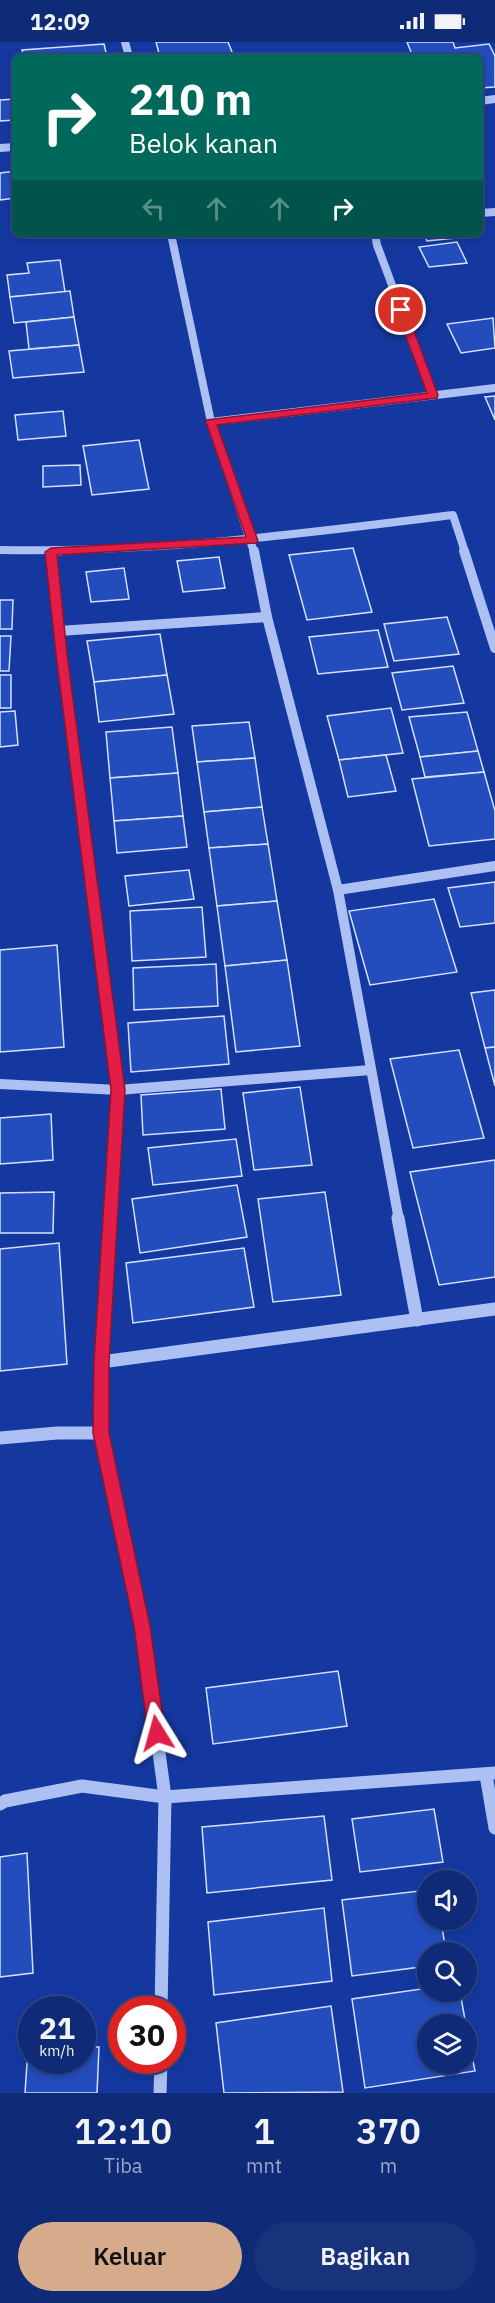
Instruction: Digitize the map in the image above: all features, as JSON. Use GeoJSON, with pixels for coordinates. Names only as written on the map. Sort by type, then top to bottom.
{"type":"FeatureCollection","features":[{"type":"Feature","properties":{"kind":"street"},"geometry":{"type":"LineString","coordinates":[[172,237],[211,422],[252,541],[267,617],[338,890],[417,1320]]}},
{"type":"Feature","properties":{"kind":"street"},"geometry":{"type":"LineString","coordinates":[[376,237],[433,395]]}},
{"type":"Feature","properties":{"kind":"street"},"geometry":{"type":"LineString","coordinates":[[211,422],[495,388]]}},
{"type":"Feature","properties":{"kind":"street"},"geometry":{"type":"LineString","coordinates":[[0,550],[51,552],[252,541],[453,515],[495,648]]}},
{"type":"Feature","properties":{"kind":"street"},"geometry":{"type":"LineString","coordinates":[[51,552],[59,631],[118,1090],[101,1362],[101,1433],[142,1626],[165,1797],[161,1996]]}},
{"type":"Feature","properties":{"kind":"street"},"geometry":{"type":"LineString","coordinates":[[59,631],[267,617]]}},
{"type":"Feature","properties":{"kind":"street"},"geometry":{"type":"LineString","coordinates":[[338,890],[495,866]]}},
{"type":"Feature","properties":{"kind":"street"},"geometry":{"type":"LineString","coordinates":[[0,1084],[118,1090],[371,1070]]}},
{"type":"Feature","properties":{"kind":"street"},"geometry":{"type":"LineString","coordinates":[[101,1362],[495,1309]]}},
{"type":"Feature","properties":{"kind":"street"},"geometry":{"type":"LineString","coordinates":[[0,1438],[57,1433],[101,1433]]}},
{"type":"Feature","properties":{"kind":"street"},"geometry":{"type":"LineString","coordinates":[[0,1804],[5,1801],[82,1786],[165,1797],[490,1774],[495,1828]]}},
{"type":"Feature","properties":{"kind":"street"},"geometry":{"type":"LineString","coordinates":[[160,2074],[160,2093]]}},
{"type":"Feature","properties":{"kind":"building"},"geometry":{"type":"Polygon","coordinates":[[[156,42],[228,42],[233,54],[159,54],[156,42]]]}},
{"type":"Feature","properties":{"kind":"building"},"geometry":{"type":"Polygon","coordinates":[[[407,42],[453,42],[455,48],[489,44],[495,56],[495,87],[483,88],[483,54],[412,54],[407,42]]]}},
{"type":"Feature","properties":{"kind":"building"},"geometry":{"type":"Polygon","coordinates":[[[104,44],[106,54],[23,54],[22,50],[104,44]]]}},
{"type":"Feature","properties":{"kind":"building"},"geometry":{"type":"Polygon","coordinates":[[[12,99],[12,120],[0,121],[0,100],[12,99]]]}},
{"type":"Feature","properties":{"kind":"building"},"geometry":{"type":"Polygon","coordinates":[[[12,171],[12,198],[0,200],[0,173],[12,171]]]}},
{"type":"Feature","properties":{"kind":"building"},"geometry":{"type":"Polygon","coordinates":[[[425,237],[465,237],[427,241],[425,237]]]}},
{"type":"Feature","properties":{"kind":"building"},"geometry":{"type":"Polygon","coordinates":[[[457,242],[467,263],[429,267],[419,247],[457,242]]]}},
{"type":"Feature","properties":{"kind":"building"},"geometry":{"type":"Polygon","coordinates":[[[60,260],[65,292],[10,297],[7,275],[29,273],[27,263],[60,260]]]}},
{"type":"Feature","properties":{"kind":"building"},"geometry":{"type":"Polygon","coordinates":[[[70,291],[74,317],[14,323],[10,297],[70,291]]]}},
{"type":"Feature","properties":{"kind":"building"},"geometry":{"type":"Polygon","coordinates":[[[74,317],[79,345],[29,349],[26,322],[74,317]]]}},
{"type":"Feature","properties":{"kind":"building"},"geometry":{"type":"Polygon","coordinates":[[[493,318],[495,348],[461,353],[447,324],[493,318]]]}},
{"type":"Feature","properties":{"kind":"building"},"geometry":{"type":"Polygon","coordinates":[[[79,345],[84,372],[13,378],[9,351],[79,345]]]}},
{"type":"Feature","properties":{"kind":"building"},"geometry":{"type":"Polygon","coordinates":[[[495,396],[495,420],[485,397],[495,396]]]}},
{"type":"Feature","properties":{"kind":"building"},"geometry":{"type":"Polygon","coordinates":[[[63,411],[66,436],[18,440],[15,415],[63,411]]]}},
{"type":"Feature","properties":{"kind":"building"},"geometry":{"type":"Polygon","coordinates":[[[139,440],[149,489],[92,495],[83,446],[139,440]]]}},
{"type":"Feature","properties":{"kind":"building"},"geometry":{"type":"Polygon","coordinates":[[[80,465],[81,485],[43,487],[43,466],[80,465]]]}},
{"type":"Feature","properties":{"kind":"building"},"geometry":{"type":"Polygon","coordinates":[[[353,548],[372,612],[307,620],[289,555],[353,548]]]}},
{"type":"Feature","properties":{"kind":"building"},"geometry":{"type":"Polygon","coordinates":[[[219,557],[225,588],[183,592],[177,561],[219,557]]]}},
{"type":"Feature","properties":{"kind":"building"},"geometry":{"type":"Polygon","coordinates":[[[124,568],[129,599],[91,602],[86,572],[124,568]]]}},
{"type":"Feature","properties":{"kind":"building"},"geometry":{"type":"Polygon","coordinates":[[[0,600],[13,600],[12,629],[0,629],[0,600]]]}},
{"type":"Feature","properties":{"kind":"building"},"geometry":{"type":"Polygon","coordinates":[[[447,617],[459,654],[394,661],[384,624],[447,617]]]}},
{"type":"Feature","properties":{"kind":"building"},"geometry":{"type":"Polygon","coordinates":[[[378,630],[388,667],[318,674],[309,637],[378,630]]]}},
{"type":"Feature","properties":{"kind":"building"},"geometry":{"type":"Polygon","coordinates":[[[160,634],[167,675],[94,682],[87,641],[160,634]]]}},
{"type":"Feature","properties":{"kind":"building"},"geometry":{"type":"Polygon","coordinates":[[[0,636],[11,636],[9,671],[0,671],[0,636]]]}},
{"type":"Feature","properties":{"kind":"building"},"geometry":{"type":"Polygon","coordinates":[[[453,666],[464,703],[402,710],[392,673],[453,666]]]}},
{"type":"Feature","properties":{"kind":"building"},"geometry":{"type":"Polygon","coordinates":[[[0,675],[11,675],[11,708],[0,708],[0,675]]]}},
{"type":"Feature","properties":{"kind":"building"},"geometry":{"type":"Polygon","coordinates":[[[167,675],[174,714],[99,722],[94,682],[167,675]]]}},
{"type":"Feature","properties":{"kind":"building"},"geometry":{"type":"Polygon","coordinates":[[[391,708],[403,753],[339,760],[327,716],[391,708]]]}},
{"type":"Feature","properties":{"kind":"building"},"geometry":{"type":"Polygon","coordinates":[[[15,711],[18,745],[0,747],[0,712],[15,711]]]}},
{"type":"Feature","properties":{"kind":"building"},"geometry":{"type":"Polygon","coordinates":[[[467,712],[478,751],[420,757],[409,717],[467,712]]]}},
{"type":"Feature","properties":{"kind":"building"},"geometry":{"type":"Polygon","coordinates":[[[249,722],[255,758],[197,762],[192,726],[249,722]]]}},
{"type":"Feature","properties":{"kind":"building"},"geometry":{"type":"Polygon","coordinates":[[[172,727],[178,773],[110,778],[106,732],[172,727]]]}},
{"type":"Feature","properties":{"kind":"building"},"geometry":{"type":"Polygon","coordinates":[[[478,751],[484,772],[425,777],[420,757],[478,751]]]}},
{"type":"Feature","properties":{"kind":"building"},"geometry":{"type":"Polygon","coordinates":[[[386,755],[396,791],[348,797],[339,760],[386,755]]]}},
{"type":"Feature","properties":{"kind":"building"},"geometry":{"type":"Polygon","coordinates":[[[255,758],[262,807],[204,812],[197,762],[255,758]]]}},
{"type":"Feature","properties":{"kind":"building"},"geometry":{"type":"Polygon","coordinates":[[[484,772],[495,811],[495,839],[429,846],[412,779],[484,772]]]}},
{"type":"Feature","properties":{"kind":"building"},"geometry":{"type":"Polygon","coordinates":[[[178,773],[183,816],[114,821],[110,778],[178,773]]]}},
{"type":"Feature","properties":{"kind":"building"},"geometry":{"type":"Polygon","coordinates":[[[262,807],[268,844],[209,848],[204,812],[262,807]]]}},
{"type":"Feature","properties":{"kind":"building"},"geometry":{"type":"Polygon","coordinates":[[[183,816],[187,847],[117,853],[114,821],[183,816]]]}},
{"type":"Feature","properties":{"kind":"building"},"geometry":{"type":"Polygon","coordinates":[[[268,844],[277,901],[217,906],[209,848],[268,844]]]}},
{"type":"Feature","properties":{"kind":"building"},"geometry":{"type":"Polygon","coordinates":[[[189,870],[194,899],[129,906],[125,876],[189,870]]]}},
{"type":"Feature","properties":{"kind":"building"},"geometry":{"type":"Polygon","coordinates":[[[495,882],[495,923],[460,927],[448,888],[495,882]]]}},
{"type":"Feature","properties":{"kind":"building"},"geometry":{"type":"Polygon","coordinates":[[[434,899],[457,972],[370,985],[349,911],[434,899]]]}},
{"type":"Feature","properties":{"kind":"building"},"geometry":{"type":"Polygon","coordinates":[[[277,901],[287,960],[225,966],[217,906],[277,901]]]}},
{"type":"Feature","properties":{"kind":"building"},"geometry":{"type":"Polygon","coordinates":[[[202,907],[206,957],[132,961],[130,911],[202,907]]]}},
{"type":"Feature","properties":{"kind":"building"},"geometry":{"type":"Polygon","coordinates":[[[57,945],[64,1047],[0,1052],[0,950],[57,945]]]}},
{"type":"Feature","properties":{"kind":"building"},"geometry":{"type":"Polygon","coordinates":[[[287,960],[300,1046],[236,1052],[225,966],[287,960]]]}},
{"type":"Feature","properties":{"kind":"building"},"geometry":{"type":"Polygon","coordinates":[[[216,964],[218,1006],[134,1010],[133,968],[216,964]]]}},
{"type":"Feature","properties":{"kind":"building"},"geometry":{"type":"Polygon","coordinates":[[[495,990],[495,1047],[485,1048],[471,993],[495,990]]]}},
{"type":"Feature","properties":{"kind":"building"},"geometry":{"type":"Polygon","coordinates":[[[224,1016],[229,1064],[131,1072],[128,1023],[224,1016]]]}},
{"type":"Feature","properties":{"kind":"building"},"geometry":{"type":"Polygon","coordinates":[[[495,1047],[495,1086],[485,1048],[495,1047]]]}},
{"type":"Feature","properties":{"kind":"building"},"geometry":{"type":"Polygon","coordinates":[[[459,1050],[484,1138],[413,1148],[390,1059],[459,1050]]]}},
{"type":"Feature","properties":{"kind":"building"},"geometry":{"type":"Polygon","coordinates":[[[300,1087],[312,1165],[254,1170],[243,1093],[300,1087]]]}},
{"type":"Feature","properties":{"kind":"building"},"geometry":{"type":"Polygon","coordinates":[[[221,1089],[225,1129],[143,1135],[141,1095],[221,1089]]]}},
{"type":"Feature","properties":{"kind":"building"},"geometry":{"type":"Polygon","coordinates":[[[51,1114],[53,1160],[0,1164],[0,1118],[51,1114]]]}},
{"type":"Feature","properties":{"kind":"building"},"geometry":{"type":"Polygon","coordinates":[[[236,1139],[242,1176],[153,1185],[148,1148],[236,1139]]]}},
{"type":"Feature","properties":{"kind":"building"},"geometry":{"type":"Polygon","coordinates":[[[495,1160],[495,1277],[439,1285],[410,1172],[495,1160]]]}},
{"type":"Feature","properties":{"kind":"building"},"geometry":{"type":"Polygon","coordinates":[[[237,1185],[247,1237],[140,1253],[132,1199],[237,1185]]]}},
{"type":"Feature","properties":{"kind":"building"},"geometry":{"type":"Polygon","coordinates":[[[54,1192],[53,1233],[0,1233],[0,1193],[54,1192]]]}},
{"type":"Feature","properties":{"kind":"building"},"geometry":{"type":"Polygon","coordinates":[[[325,1192],[341,1295],[273,1302],[258,1199],[325,1192]]]}},
{"type":"Feature","properties":{"kind":"building"},"geometry":{"type":"Polygon","coordinates":[[[59,1243],[67,1364],[0,1371],[0,1249],[59,1243]]]}},
{"type":"Feature","properties":{"kind":"building"},"geometry":{"type":"Polygon","coordinates":[[[244,1248],[254,1307],[133,1323],[126,1263],[244,1248]]]}},
{"type":"Feature","properties":{"kind":"building"},"geometry":{"type":"Polygon","coordinates":[[[338,1671],[347,1726],[213,1744],[206,1688],[338,1671]]]}},
{"type":"Feature","properties":{"kind":"building"},"geometry":{"type":"Polygon","coordinates":[[[434,1809],[443,1862],[360,1872],[352,1819],[434,1809]]]}},
{"type":"Feature","properties":{"kind":"building"},"geometry":{"type":"Polygon","coordinates":[[[324,1816],[332,1880],[207,1893],[202,1827],[324,1816]]]}},
{"type":"Feature","properties":{"kind":"building"},"geometry":{"type":"Polygon","coordinates":[[[27,1853],[33,1973],[0,1977],[0,1857],[27,1853]]]}},
{"type":"Feature","properties":{"kind":"building"},"geometry":{"type":"Polygon","coordinates":[[[417,1891],[417,1930],[443,1930],[444,1942],[417,1942],[417,1967],[352,1976],[342,1900],[417,1891]]]}},
{"type":"Feature","properties":{"kind":"building"},"geometry":{"type":"Polygon","coordinates":[[[324,1908],[332,1981],[214,1995],[208,1922],[324,1908]]]}},
{"type":"Feature","properties":{"kind":"building"},"geometry":{"type":"Polygon","coordinates":[[[417,1990],[417,2002],[462,2002],[464,2014],[417,2014],[417,2074],[456,2074],[365,2088],[352,1999],[417,1990]]]}},
{"type":"Feature","properties":{"kind":"building"},"geometry":{"type":"Polygon","coordinates":[[[331,2006],[343,2092],[224,2093],[216,2023],[331,2006]]]}},
{"type":"Feature","properties":{"kind":"building"},"geometry":{"type":"Polygon","coordinates":[[[96,2047],[99,2047],[97,2093],[25,2093],[26,2074],[96,2074],[96,2047]]]}},
{"type":"Feature","properties":{"kind":"route"},"geometry":{"type":"LineString","coordinates":[[157,1733],[142,1626],[101,1433],[101,1362],[118,1090],[51,552],[252,541],[211,422],[433,395],[401,310]]}}]}
